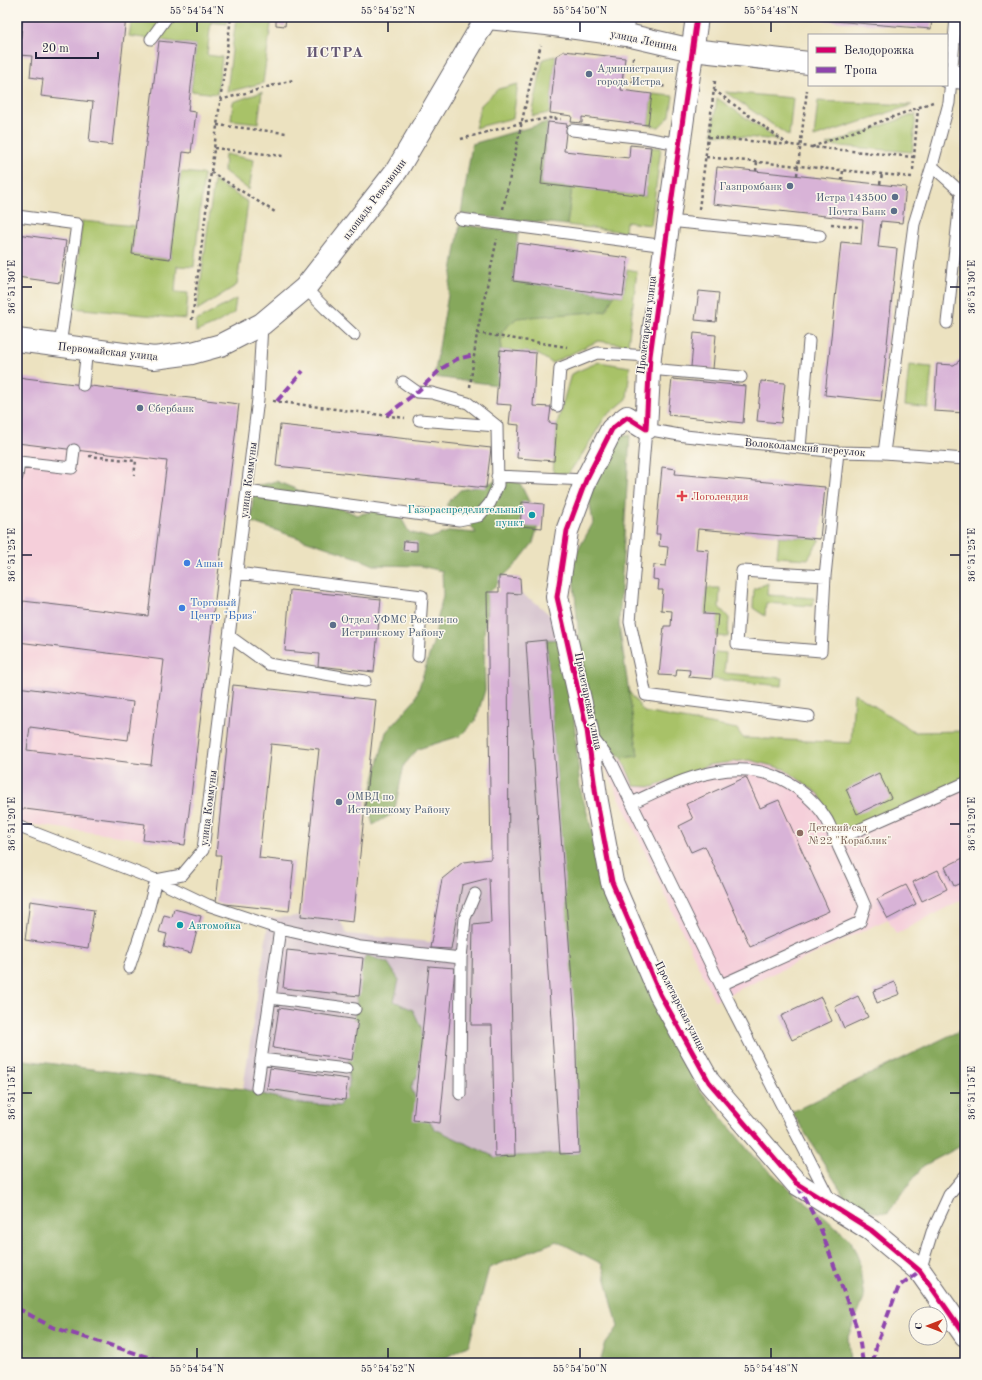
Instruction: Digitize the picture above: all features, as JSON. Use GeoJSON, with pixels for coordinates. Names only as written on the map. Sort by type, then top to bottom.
{"type":"FeatureCollection","features":[{"type":"Feature","properties":{"kind":"street","name":"улица Ленина"},"geometry":{"type":"LineString","coordinates":[[485,17],[548,24],[628,26],[692,50],[808,63]]}},
{"type":"Feature","properties":{"kind":"street","name":"площадь Революции"},"geometry":{"type":"LineString","coordinates":[[221,345],[262,324],[305,288],[397,170],[485,17]]}},
{"type":"Feature","properties":{"kind":"street","name":"Пролетарская улица"},"geometry":{"type":"LineString","coordinates":[[697,17],[650,362],[646,429],[627,417],[612,429],[586,480],[567,530],[557,597],[587,730],[596,796],[612,882],[660,994],[709,1082],[796,1183],[871,1230],[920,1271],[965,1335]]}},
{"type":"Feature","properties":{"kind":"street","name":"Первомайская улица"},"geometry":{"type":"LineString","coordinates":[[17,340],[154,358],[192,353],[221,345]]}},
{"type":"Feature","properties":{"kind":"lane"},"geometry":{"type":"LineString","coordinates":[[151,39],[167,17]]}},
{"type":"Feature","properties":{"kind":"lane"},"geometry":{"type":"LineString","coordinates":[[884,453],[914,224],[949,103],[954,76],[956,17]]}},
{"type":"Feature","properties":{"kind":"lane"},"geometry":{"type":"LineString","coordinates":[[572,130],[645,138],[679,144]]}},
{"type":"Feature","properties":{"kind":"lane"},"geometry":{"type":"LineString","coordinates":[[932,166],[961,192],[947,323]]}},
{"type":"Feature","properties":{"kind":"lane"},"geometry":{"type":"LineString","coordinates":[[17,216],[77,224],[60,346]]}},
{"type":"Feature","properties":{"kind":"lane"},"geometry":{"type":"LineString","coordinates":[[460,219],[666,246]]}},
{"type":"Feature","properties":{"kind":"lane"},"geometry":{"type":"LineString","coordinates":[[669,221],[820,236]]}},
{"type":"Feature","properties":{"kind":"lane"},"geometry":{"type":"LineString","coordinates":[[305,288],[354,335]]}},
{"type":"Feature","properties":{"kind":"lane","name":"улица Коммуны"},"geometry":{"type":"LineString","coordinates":[[156,880],[182,875],[203,850],[258,399],[262,324]]}},
{"type":"Feature","properties":{"kind":"lane"},"geometry":{"type":"LineString","coordinates":[[800,448],[809,342]]}},
{"type":"Feature","properties":{"kind":"lane"},"geometry":{"type":"LineString","coordinates":[[83,385],[87,349]]}},
{"type":"Feature","properties":{"kind":"lane"},"geometry":{"type":"LineString","coordinates":[[557,406],[560,368],[597,354],[741,378]]}},
{"type":"Feature","properties":{"kind":"lane"},"geometry":{"type":"LineString","coordinates":[[404,382],[416,392],[432,393],[468,403],[497,426]]}},
{"type":"Feature","properties":{"kind":"lane"},"geometry":{"type":"LineString","coordinates":[[419,420],[497,426]]}},
{"type":"Feature","properties":{"kind":"lane"},"geometry":{"type":"LineString","coordinates":[[247,491],[459,520],[479,516],[490,503],[498,485],[497,426]]}},
{"type":"Feature","properties":{"kind":"lane"},"geometry":{"type":"LineString","coordinates":[[646,429],[630,622],[646,695],[809,716]]}},
{"type":"Feature","properties":{"kind":"lane","name":"Волоколамский переулок"},"geometry":{"type":"LineString","coordinates":[[646,429],[685,436],[838,452],[884,453],[965,459]]}},
{"type":"Feature","properties":{"kind":"lane"},"geometry":{"type":"LineString","coordinates":[[17,477],[19,462],[72,468],[74,450]]}},
{"type":"Feature","properties":{"kind":"lane"},"geometry":{"type":"LineString","coordinates":[[826,576],[742,571],[737,644],[821,651],[826,576],[838,452]]}},
{"type":"Feature","properties":{"kind":"lane"},"geometry":{"type":"LineString","coordinates":[[497,476],[586,480]]}},
{"type":"Feature","properties":{"kind":"lane"},"geometry":{"type":"LineString","coordinates":[[237,573],[422,596],[418,656]]}},
{"type":"Feature","properties":{"kind":"lane"},"geometry":{"type":"LineString","coordinates":[[229,636],[268,664],[365,681]]}},
{"type":"Feature","properties":{"kind":"lane"},"geometry":{"type":"LineString","coordinates":[[587,730],[612,763],[786,1116],[833,1206]]}},
{"type":"Feature","properties":{"kind":"lane"},"geometry":{"type":"LineString","coordinates":[[632,803],[691,778],[724,770],[747,769],[759,771],[786,780],[808,796],[826,819],[865,906],[860,922],[721,985]]}},
{"type":"Feature","properties":{"kind":"lane"},"geometry":{"type":"LineString","coordinates":[[836,840],[965,783]]}},
{"type":"Feature","properties":{"kind":"lane"},"geometry":{"type":"LineString","coordinates":[[17,826],[156,880],[208,905],[280,929],[361,947],[461,958]]}},
{"type":"Feature","properties":{"kind":"lane"},"geometry":{"type":"LineString","coordinates":[[129,968],[147,914],[156,880]]}},
{"type":"Feature","properties":{"kind":"lane"},"geometry":{"type":"LineString","coordinates":[[460,1094],[461,958],[465,918],[476,894]]}},
{"type":"Feature","properties":{"kind":"lane"},"geometry":{"type":"LineString","coordinates":[[257,1088],[280,929]]}},
{"type":"Feature","properties":{"kind":"lane"},"geometry":{"type":"LineString","coordinates":[[270,998],[355,1009]]}},
{"type":"Feature","properties":{"kind":"lane"},"geometry":{"type":"LineString","coordinates":[[261,1059],[346,1069]]}},
{"type":"Feature","properties":{"kind":"lane"},"geometry":{"type":"LineString","coordinates":[[920,1271],[932,1232],[950,1194],[965,1176]]}},
{"type":"Feature","properties":{"kind":"path"},"geometry":{"type":"LineString","coordinates":[[192,320],[231,17]]}},
{"type":"Feature","properties":{"kind":"path"},"geometry":{"type":"LineString","coordinates":[[632,56],[632,81],[686,91]]}},
{"type":"Feature","properties":{"kind":"path"},"geometry":{"type":"LineString","coordinates":[[220,100],[293,80]]}},
{"type":"Feature","properties":{"kind":"path"},"geometry":{"type":"LineString","coordinates":[[697,224],[715,82]]}},
{"type":"Feature","properties":{"kind":"path"},"geometry":{"type":"LineString","coordinates":[[714,90],[790,145]]}},
{"type":"Feature","properties":{"kind":"path"},"geometry":{"type":"LineString","coordinates":[[796,176],[806,90]]}},
{"type":"Feature","properties":{"kind":"path"},"geometry":{"type":"LineString","coordinates":[[811,147],[934,102]]}},
{"type":"Feature","properties":{"kind":"path"},"geometry":{"type":"LineString","coordinates":[[706,156],[912,177],[918,108]]}},
{"type":"Feature","properties":{"kind":"path"},"geometry":{"type":"LineString","coordinates":[[461,138],[521,123],[549,118],[568,120],[572,130]]}},
{"type":"Feature","properties":{"kind":"path"},"geometry":{"type":"LineString","coordinates":[[217,125],[286,132]]}},
{"type":"Feature","properties":{"kind":"path"},"geometry":{"type":"LineString","coordinates":[[708,137],[914,158]]}},
{"type":"Feature","properties":{"kind":"path"},"geometry":{"type":"LineString","coordinates":[[214,148],[282,156]]}},
{"type":"Feature","properties":{"kind":"path"},"geometry":{"type":"LineString","coordinates":[[756,171],[757,162]]}},
{"type":"Feature","properties":{"kind":"path"},"geometry":{"type":"LineString","coordinates":[[842,180],[843,170]]}},
{"type":"Feature","properties":{"kind":"path"},"geometry":{"type":"LineString","coordinates":[[211,172],[275,212]]}},
{"type":"Feature","properties":{"kind":"path"},"geometry":{"type":"LineString","coordinates":[[880,184],[882,174]]}},
{"type":"Feature","properties":{"kind":"path"},"geometry":{"type":"LineString","coordinates":[[477,333],[549,344],[597,354]]}},
{"type":"Feature","properties":{"kind":"path"},"geometry":{"type":"LineString","coordinates":[[258,399],[393,416]]}},
{"type":"Feature","properties":{"kind":"path"},"geometry":{"type":"LineString","coordinates":[[87,455],[136,461],[134,475]]}},
{"type":"Feature","properties":{"kind":"shaded area","name":"Торговый Центр \"Бриз\""},"geometry":{"type":"Polygon","coordinates":[[[17,377],[239,404],[185,845],[22,823],[17,821],[17,377]]]}},
{"type":"Feature","properties":{"kind":"shaded area"},"geometry":{"type":"Polygon","coordinates":[[[499,576],[520,578],[521,594],[535,602],[551,616],[560,639],[546,641],[557,783],[579,1153],[495,1157],[243,1089],[269,918],[301,916],[340,920],[347,934],[431,942],[442,879],[463,862],[491,859],[499,576]]]}},
{"type":"Feature","properties":{"kind":"shaded area","name":"Детский сад №22 \"Кораблик\""},"geometry":{"type":"Polygon","coordinates":[[[743,738],[965,748],[965,898],[896,934],[888,919],[715,1001],[605,767],[622,758],[743,738]]]}},
{"type":"Feature","properties":{"kind":"green space"},"geometry":{"type":"Polygon","coordinates":[[[132,17],[228,17],[227,24],[211,22],[207,55],[222,57],[217,94],[191,91],[196,45],[129,36],[132,17]]]}},
{"type":"Feature","properties":{"kind":"green space"},"geometry":{"type":"Polygon","coordinates":[[[236,17],[272,17],[263,83],[227,92],[236,17]]]}},
{"type":"Feature","properties":{"kind":"green space"},"geometry":{"type":"Polygon","coordinates":[[[556,56],[550,113],[532,116],[543,59],[556,56]]]}},
{"type":"Feature","properties":{"kind":"green space"},"geometry":{"type":"Polygon","coordinates":[[[518,84],[513,118],[475,128],[481,105],[498,89],[518,84]]]}},
{"type":"Feature","properties":{"kind":"green space"},"geometry":{"type":"Polygon","coordinates":[[[262,92],[258,123],[231,120],[233,102],[262,92]]]}},
{"type":"Feature","properties":{"kind":"green space"},"geometry":{"type":"Polygon","coordinates":[[[725,92],[793,98],[789,136],[725,92]]]}},
{"type":"Feature","properties":{"kind":"green space"},"geometry":{"type":"Polygon","coordinates":[[[652,94],[673,96],[670,116],[659,127],[648,125],[652,94]]]}},
{"type":"Feature","properties":{"kind":"green space"},"geometry":{"type":"Polygon","coordinates":[[[717,98],[778,140],[712,134],[717,98]]]}},
{"type":"Feature","properties":{"kind":"green space"},"geometry":{"type":"Polygon","coordinates":[[[818,101],[912,105],[814,137],[818,101]]]}},
{"type":"Feature","properties":{"kind":"green space"},"geometry":{"type":"Polygon","coordinates":[[[916,114],[912,152],[826,145],[916,114]]]}},
{"type":"Feature","properties":{"kind":"green space"},"geometry":{"type":"Polygon","coordinates":[[[548,122],[541,184],[572,187],[567,225],[461,214],[472,144],[548,122]]]}},
{"type":"Feature","properties":{"kind":"green space"},"geometry":{"type":"Polygon","coordinates":[[[651,147],[661,148],[651,225],[626,222],[625,232],[567,225],[572,187],[645,196],[651,147]]]}},
{"type":"Feature","properties":{"kind":"green space"},"geometry":{"type":"Polygon","coordinates":[[[225,154],[254,160],[249,190],[224,171],[225,154]]]}},
{"type":"Feature","properties":{"kind":"green space"},"geometry":{"type":"Polygon","coordinates":[[[181,172],[204,174],[194,267],[177,266],[175,292],[188,293],[186,319],[73,308],[82,221],[136,226],[132,254],[170,259],[181,172]]]}},
{"type":"Feature","properties":{"kind":"green space"},"geometry":{"type":"Polygon","coordinates":[[[214,181],[248,202],[237,285],[197,310],[214,181]]]}},
{"type":"Feature","properties":{"kind":"green space"},"geometry":{"type":"Polygon","coordinates":[[[460,224],[518,233],[513,281],[614,295],[606,311],[517,318],[502,331],[498,385],[434,377],[460,224]]]}},
{"type":"Feature","properties":{"kind":"green space"},"geometry":{"type":"Polygon","coordinates":[[[627,269],[637,271],[628,345],[598,341],[552,363],[536,353],[500,350],[502,331],[517,317],[606,311],[614,295],[623,296],[627,269]]]}},
{"type":"Feature","properties":{"kind":"green space"},"geometry":{"type":"Polygon","coordinates":[[[236,299],[234,313],[215,324],[196,332],[196,321],[236,299]]]}},
{"type":"Feature","properties":{"kind":"green space"},"geometry":{"type":"Polygon","coordinates":[[[599,362],[630,367],[627,399],[605,417],[568,474],[553,474],[557,424],[571,374],[599,362]]]}},
{"type":"Feature","properties":{"kind":"green space"},"geometry":{"type":"Polygon","coordinates":[[[909,365],[932,367],[928,408],[905,405],[909,365]]]}},
{"type":"Feature","properties":{"kind":"green space"},"geometry":{"type":"Polygon","coordinates":[[[613,434],[630,435],[619,624],[638,756],[622,758],[587,730],[572,561],[593,523],[586,480],[613,434]]]}},
{"type":"Feature","properties":{"kind":"green space"},"geometry":{"type":"Polygon","coordinates":[[[501,479],[520,483],[539,522],[533,543],[519,561],[489,593],[484,635],[485,690],[476,720],[460,736],[418,749],[404,765],[394,813],[373,825],[368,804],[386,732],[415,700],[435,637],[443,595],[442,571],[421,566],[374,565],[355,557],[251,522],[254,487],[276,481],[357,515],[377,510],[398,512],[409,532],[430,538],[451,531],[476,533],[464,515],[446,505],[460,490],[481,486],[501,479]]]}},
{"type":"Feature","properties":{"kind":"green space"},"geometry":{"type":"Polygon","coordinates":[[[779,536],[820,539],[808,559],[777,557],[779,536]]]}},
{"type":"Feature","properties":{"kind":"green space"},"geometry":{"type":"Polygon","coordinates":[[[768,583],[767,595],[814,598],[813,606],[766,603],[765,616],[753,608],[754,589],[768,583]]]}},
{"type":"Feature","properties":{"kind":"green space"},"geometry":{"type":"Polygon","coordinates":[[[706,588],[720,588],[719,607],[729,618],[728,637],[716,636],[718,615],[704,614],[706,588]]]}},
{"type":"Feature","properties":{"kind":"green space"},"geometry":{"type":"Polygon","coordinates":[[[560,639],[573,708],[580,788],[606,880],[666,1022],[696,1085],[752,1155],[791,1191],[821,1213],[851,1241],[859,1260],[864,1298],[848,1337],[850,1363],[600,1363],[605,1345],[618,1327],[602,1264],[557,1241],[489,1268],[469,1345],[436,1363],[17,1363],[17,1059],[243,1089],[297,1103],[339,1106],[349,1086],[348,1065],[357,997],[357,975],[366,955],[388,963],[399,980],[394,1001],[413,1010],[422,1029],[423,1049],[421,1069],[411,1087],[419,1107],[435,1129],[495,1157],[579,1153],[557,783],[546,640],[560,639]]]}},
{"type":"Feature","properties":{"kind":"green space"},"geometry":{"type":"Polygon","coordinates":[[[714,652],[726,653],[724,673],[783,678],[782,686],[712,679],[714,652]]]}},
{"type":"Feature","properties":{"kind":"green space"},"geometry":{"type":"Polygon","coordinates":[[[628,690],[644,712],[737,729],[743,738],[851,743],[854,693],[915,732],[965,731],[965,778],[854,828],[834,826],[819,794],[784,769],[749,760],[709,765],[653,787],[634,786],[622,758],[638,755],[628,690]]]}},
{"type":"Feature","properties":{"kind":"green space"},"geometry":{"type":"Polygon","coordinates":[[[965,1028],[965,1144],[923,1166],[888,1213],[874,1212],[845,1197],[792,1112],[965,1028]]]}},
{"type":"Feature","properties":{"kind":"building"},"geometry":{"type":"Polygon","coordinates":[[[23,17],[126,17],[112,145],[89,142],[93,102],[41,96],[43,79],[30,77],[32,56],[19,55],[23,17]]]}},
{"type":"Feature","properties":{"kind":"building"},"geometry":{"type":"Polygon","coordinates":[[[276,17],[286,17],[285,26],[276,25],[276,17]]]}},
{"type":"Feature","properties":{"kind":"building"},"geometry":{"type":"Polygon","coordinates":[[[797,17],[932,17],[931,29],[797,17]]]}},
{"type":"Feature","properties":{"kind":"building"},"geometry":{"type":"Polygon","coordinates":[[[159,41],[196,45],[188,111],[196,112],[193,137],[191,153],[183,152],[170,259],[132,254],[159,41]]]}},
{"type":"Feature","properties":{"kind":"building","name":"Администрация города Истра"},"geometry":{"type":"Polygon","coordinates":[[[564,51],[625,58],[621,90],[652,94],[648,125],[582,117],[582,123],[571,122],[572,116],[550,113],[556,56],[564,51]]]}},
{"type":"Feature","properties":{"kind":"building"},"geometry":{"type":"Polygon","coordinates":[[[548,122],[567,124],[564,151],[629,158],[630,145],[651,147],[645,196],[541,184],[548,122]]]}},
{"type":"Feature","properties":{"kind":"building"},"geometry":{"type":"Polygon","coordinates":[[[964,144],[965,174],[960,174],[964,144]]]}},
{"type":"Feature","properties":{"kind":"building"},"geometry":{"type":"Polygon","coordinates":[[[717,167],[906,187],[902,223],[881,221],[878,247],[897,249],[881,401],[825,395],[841,242],[861,244],[863,220],[713,204],[717,167]]]}},
{"type":"Feature","properties":{"kind":"building"},"geometry":{"type":"Polygon","coordinates":[[[17,234],[66,241],[60,283],[17,277],[17,234]]]}},
{"type":"Feature","properties":{"kind":"building"},"geometry":{"type":"Polygon","coordinates":[[[517,243],[628,258],[623,296],[513,281],[517,243]]]}},
{"type":"Feature","properties":{"kind":"building"},"geometry":{"type":"Polygon","coordinates":[[[699,291],[719,293],[716,322],[695,320],[699,291]]]}},
{"type":"Feature","properties":{"kind":"building"},"geometry":{"type":"Polygon","coordinates":[[[694,333],[716,335],[713,369],[691,367],[694,333]]]}},
{"type":"Feature","properties":{"kind":"building"},"geometry":{"type":"Polygon","coordinates":[[[500,350],[536,353],[533,406],[551,407],[549,423],[557,424],[554,461],[517,458],[519,425],[509,424],[511,405],[496,404],[500,350]]]}},
{"type":"Feature","properties":{"kind":"building"},"geometry":{"type":"Polygon","coordinates":[[[965,356],[965,413],[934,411],[937,364],[954,365],[965,356]]]}},
{"type":"Feature","properties":{"kind":"building","name":"Торговый Центр \"Бриз\""},"geometry":{"type":"Polygon","coordinates":[[[17,377],[239,404],[185,845],[143,840],[145,824],[17,808],[17,687],[133,702],[128,740],[30,727],[27,750],[151,765],[164,660],[18,642],[23,601],[148,616],[167,461],[17,443],[17,377]]]}},
{"type":"Feature","properties":{"kind":"building"},"geometry":{"type":"Polygon","coordinates":[[[672,379],[746,386],[743,423],[668,415],[672,379]]]}},
{"type":"Feature","properties":{"kind":"building"},"geometry":{"type":"Polygon","coordinates":[[[761,381],[785,383],[781,423],[757,421],[761,381]]]}},
{"type":"Feature","properties":{"kind":"building"},"geometry":{"type":"Polygon","coordinates":[[[280,425],[491,448],[486,488],[276,466],[280,425]]]}},
{"type":"Feature","properties":{"kind":"building"},"geometry":{"type":"Polygon","coordinates":[[[662,467],[676,469],[675,474],[825,487],[820,539],[698,529],[696,549],[709,550],[704,614],[718,615],[712,679],[689,677],[690,670],[677,669],[676,676],[659,675],[664,626],[671,626],[672,611],[661,610],[663,590],[658,590],[659,580],[653,579],[654,565],[666,566],[668,547],[659,546],[660,534],[656,534],[662,467]]]}},
{"type":"Feature","properties":{"kind":"building","name":"Газораспределительный пункт"},"geometry":{"type":"Polygon","coordinates":[[[522,502],[544,504],[542,528],[520,526],[522,502]]]}},
{"type":"Feature","properties":{"kind":"building"},"geometry":{"type":"Polygon","coordinates":[[[404,541],[417,542],[417,551],[403,550],[404,541]]]}},
{"type":"Feature","properties":{"kind":"building"},"geometry":{"type":"Polygon","coordinates":[[[499,576],[520,578],[521,594],[508,593],[509,904],[515,1156],[495,1157],[492,1025],[471,1025],[473,925],[491,923],[489,878],[462,885],[451,949],[430,948],[442,879],[463,862],[491,859],[487,592],[499,592],[499,576]]]}},
{"type":"Feature","properties":{"kind":"building","name":"Отдел УФМС России по Истринскому Району"},"geometry":{"type":"Polygon","coordinates":[[[290,590],[381,599],[374,672],[318,666],[319,654],[285,651],[290,590]]]}},
{"type":"Feature","properties":{"kind":"building"},"geometry":{"type":"Polygon","coordinates":[[[546,640],[575,1020],[579,1153],[560,1154],[526,642],[546,640]]]}},
{"type":"Feature","properties":{"kind":"building","name":"ОМВД по Истринскому Району"},"geometry":{"type":"Polygon","coordinates":[[[233,685],[376,700],[353,922],[301,916],[319,749],[271,744],[259,858],[294,862],[289,911],[216,903],[221,855],[216,855],[233,685]]]}},
{"type":"Feature","properties":{"kind":"building"},"geometry":{"type":"Polygon","coordinates":[[[879,773],[891,798],[857,814],[846,789],[879,773]]]}},
{"type":"Feature","properties":{"kind":"building"},"geometry":{"type":"Polygon","coordinates":[[[746,777],[760,808],[779,800],[829,911],[750,946],[705,846],[691,852],[679,826],[693,819],[686,804],[746,777]]]}},
{"type":"Feature","properties":{"kind":"building"},"geometry":{"type":"Polygon","coordinates":[[[965,857],[965,881],[954,886],[945,867],[965,857]]]}},
{"type":"Feature","properties":{"kind":"building"},"geometry":{"type":"Polygon","coordinates":[[[938,870],[947,889],[922,901],[913,882],[938,870]]]}},
{"type":"Feature","properties":{"kind":"building"},"geometry":{"type":"Polygon","coordinates":[[[906,885],[916,904],[888,919],[877,899],[906,885]]]}},
{"type":"Feature","properties":{"kind":"building"},"geometry":{"type":"Polygon","coordinates":[[[30,901],[94,910],[88,949],[25,940],[30,901]]]}},
{"type":"Feature","properties":{"kind":"building","name":"Автомойка"},"geometry":{"type":"Polygon","coordinates":[[[174,909],[201,916],[191,953],[164,946],[167,934],[159,932],[164,915],[172,917],[174,909]]]}},
{"type":"Feature","properties":{"kind":"building"},"geometry":{"type":"Polygon","coordinates":[[[287,950],[363,958],[359,996],[283,988],[287,950]]]}},
{"type":"Feature","properties":{"kind":"building"},"geometry":{"type":"Polygon","coordinates":[[[429,966],[455,968],[440,1123],[413,1120],[429,966]]]}},
{"type":"Feature","properties":{"kind":"building"},"geometry":{"type":"Polygon","coordinates":[[[895,982],[900,994],[877,1003],[873,991],[895,982]]]}},
{"type":"Feature","properties":{"kind":"building"},"geometry":{"type":"Polygon","coordinates":[[[858,996],[868,1017],[844,1028],[835,1007],[858,996]]]}},
{"type":"Feature","properties":{"kind":"building"},"geometry":{"type":"Polygon","coordinates":[[[821,997],[832,1021],[792,1040],[781,1016],[821,997]]]}},
{"type":"Feature","properties":{"kind":"building"},"geometry":{"type":"Polygon","coordinates":[[[279,1008],[358,1020],[352,1060],[273,1048],[279,1008]]]}},
{"type":"Feature","properties":{"kind":"building"},"geometry":{"type":"Polygon","coordinates":[[[270,1068],[348,1079],[345,1100],[267,1089],[270,1068]]]}},
{"type":"Feature","properties":{"kind":"marked path"},"geometry":{"type":"LineString","coordinates":[[387,415],[417,392],[441,369],[457,359],[474,355]]}},
{"type":"Feature","properties":{"kind":"marked path"},"geometry":{"type":"LineString","coordinates":[[277,401],[303,371]]}},
{"type":"Feature","properties":{"kind":"marked path"},"geometry":{"type":"LineString","coordinates":[[798,1186],[820,1227],[858,1331],[863,1363]]}},
{"type":"Feature","properties":{"kind":"marked path"},"geometry":{"type":"LineString","coordinates":[[873,1363],[876,1346],[899,1286],[920,1271]]}},
{"type":"Feature","properties":{"kind":"marked path"},"geometry":{"type":"LineString","coordinates":[[17,1308],[52,1327],[167,1363]]}},
{"type":"Feature","properties":{"kind":"cycle path"},"geometry":{"type":"LineString","coordinates":[[697,17],[650,356],[646,429],[627,417],[612,429],[586,480],[567,531],[557,597],[587,730],[596,796],[612,882],[660,994],[709,1082],[796,1183],[871,1230],[920,1271],[965,1335]]}},
{"type":"Feature","properties":{"kind":"place","name":"Администрация города Истра"},"geometry":{"type":"Point","coordinates":[589,74]}},
{"type":"Feature","properties":{"kind":"place","name":"Газпромбанк"},"geometry":{"type":"Point","coordinates":[790,186]}},
{"type":"Feature","properties":{"kind":"place","name":"Истра 143500"},"geometry":{"type":"Point","coordinates":[895,197]}},
{"type":"Feature","properties":{"kind":"place","name":"Почта Банк"},"geometry":{"type":"Point","coordinates":[894,211]}},
{"type":"Feature","properties":{"kind":"place","name":"Сбербанк"},"geometry":{"type":"Point","coordinates":[140,408]}},
{"type":"Feature","properties":{"kind":"place","name":"Логолендия"},"geometry":{"type":"Point","coordinates":[682,496]}},
{"type":"Feature","properties":{"kind":"place","name":"Газораспределительный пункт"},"geometry":{"type":"Point","coordinates":[532,515]}},
{"type":"Feature","properties":{"kind":"place","name":"Ашан"},"geometry":{"type":"Point","coordinates":[187,563]}},
{"type":"Feature","properties":{"kind":"place","name":"Торговый Центр \"Бриз\""},"geometry":{"type":"Point","coordinates":[182,608]}},
{"type":"Feature","properties":{"kind":"place","name":"Отдел УФМС России по Истринскому Району"},"geometry":{"type":"Point","coordinates":[333,625]}},
{"type":"Feature","properties":{"kind":"place","name":"ОМВД по Истринскому Району"},"geometry":{"type":"Point","coordinates":[339,802]}},
{"type":"Feature","properties":{"kind":"place","name":"Детский сад №22 \"Кораблик\""},"geometry":{"type":"Point","coordinates":[800,833]}},
{"type":"Feature","properties":{"kind":"place","name":"Автомойка"},"geometry":{"type":"Point","coordinates":[180,925]}},
{"type":"Feature","properties":{"kind":"district","name":"ИСТРА"},"geometry":{"type":"Point","coordinates":[335,52]}}]}
